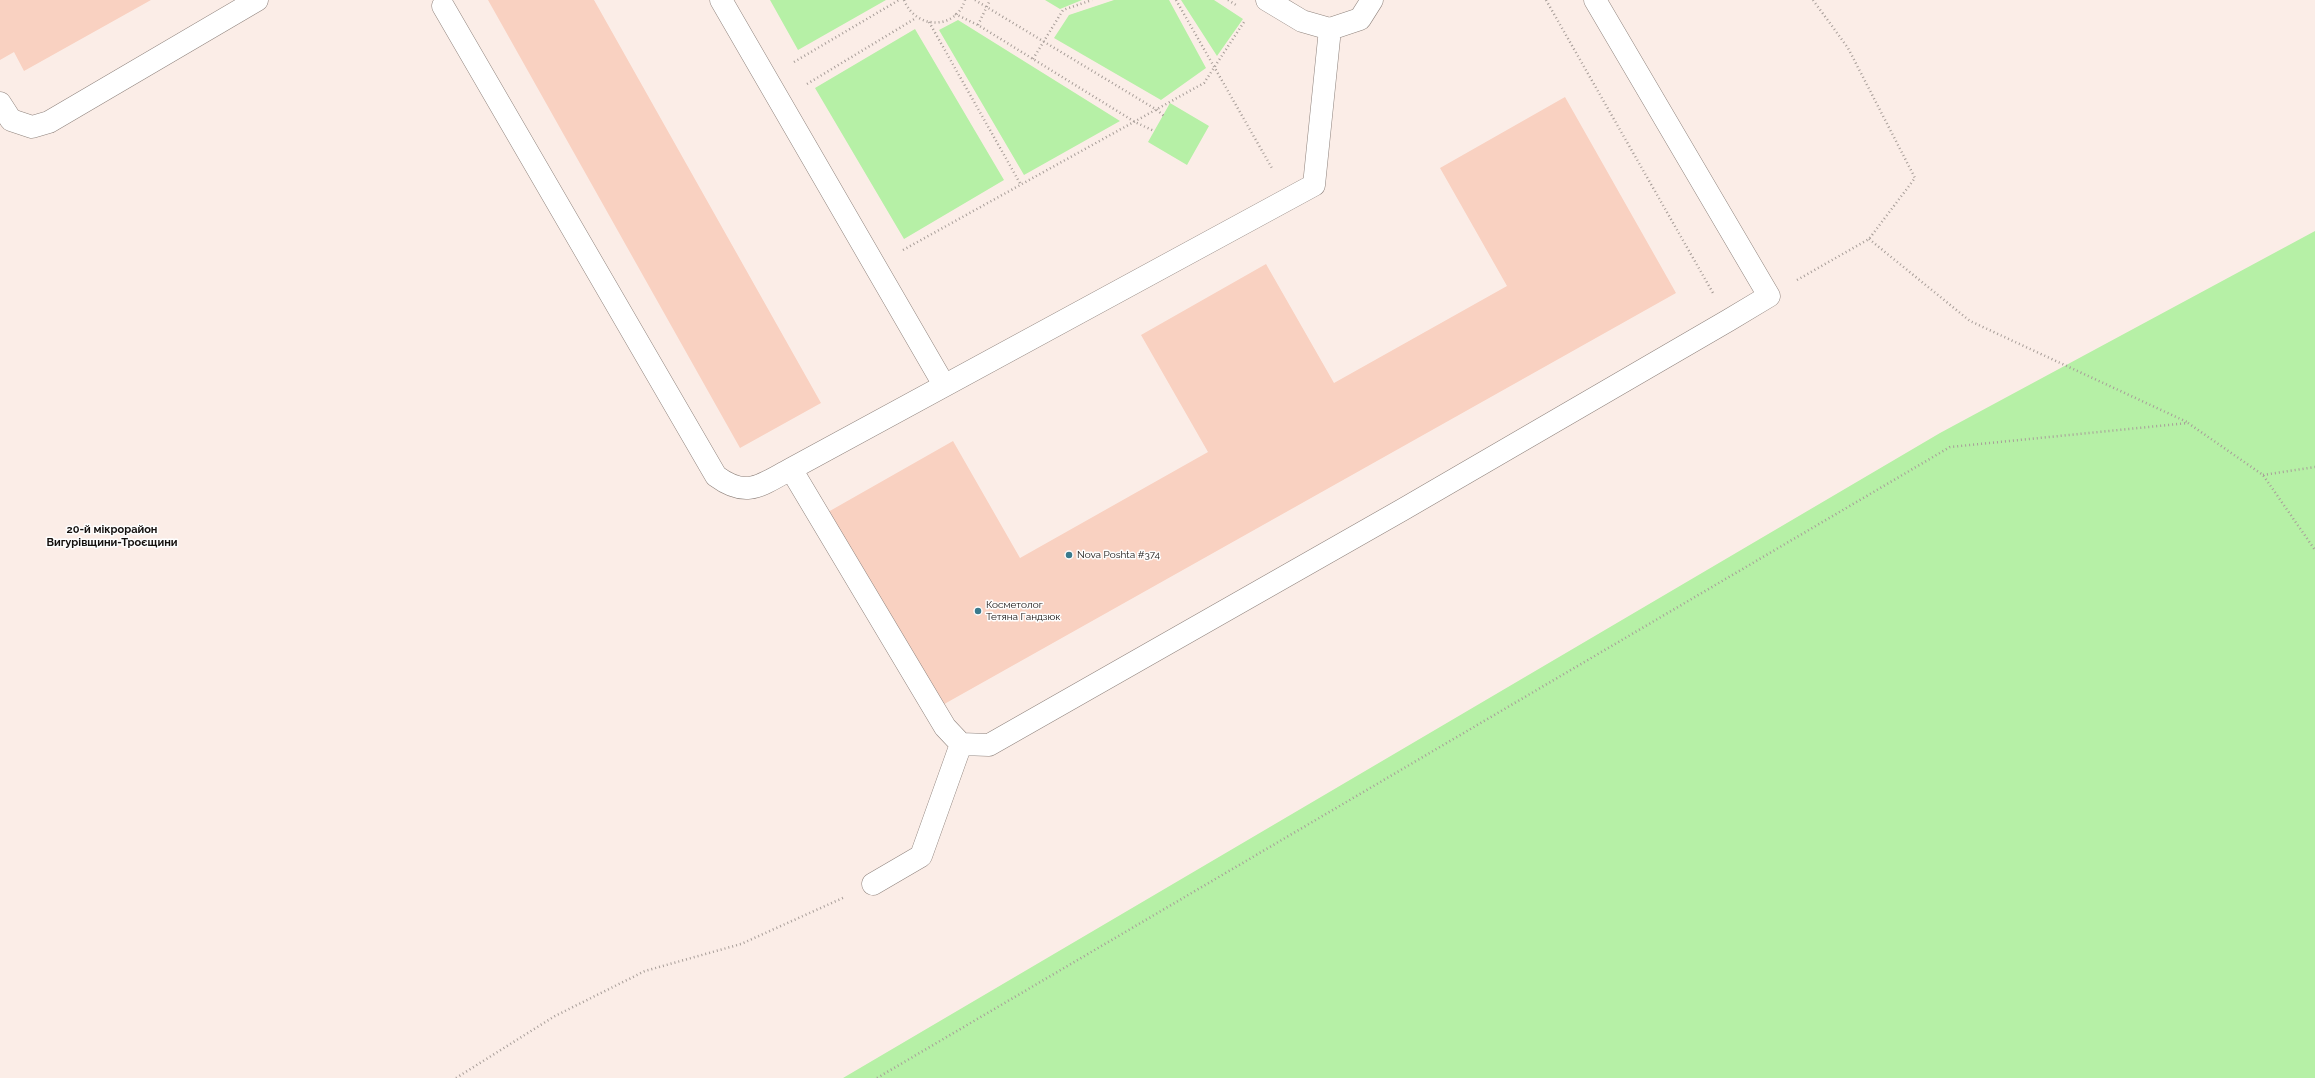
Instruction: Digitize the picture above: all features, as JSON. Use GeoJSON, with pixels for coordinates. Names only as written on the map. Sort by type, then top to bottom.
{"type":"FeatureCollection","features":[{"type":"Feature","properties":{"kind":"lane"},"geometry":{"type":"LineString","coordinates":[[0,103],[11,120],[32,127],[49,122],[257,0]]}},
{"type":"Feature","properties":{"kind":"lane"},"geometry":{"type":"LineString","coordinates":[[721,0],[944,385]]}},
{"type":"Feature","properties":{"kind":"lane"},"geometry":{"type":"LineString","coordinates":[[1267,0],[1302,20],[1330,29],[1360,19],[1372,0]]}},
{"type":"Feature","properties":{"kind":"lane"},"geometry":{"type":"LineString","coordinates":[[791,469],[945,727],[961,744],[989,745],[1395,514],[1729,320],[1769,296],[1595,0]]}},
{"type":"Feature","properties":{"kind":"lane"},"geometry":{"type":"LineString","coordinates":[[443,6],[716,476],[726,484],[742,489],[754,489],[1314,185],[1330,29]]}},
{"type":"Feature","properties":{"kind":"lane"},"geometry":{"type":"LineString","coordinates":[[873,884],[922,856],[961,744]]}},
{"type":"Feature","properties":{"kind":"path"},"geometry":{"type":"LineString","coordinates":[[766,78],[898,0]]}},
{"type":"Feature","properties":{"kind":"path"},"geometry":{"type":"LineString","coordinates":[[904,0],[916,18],[929,22],[940,22],[955,14],[965,0]]}},
{"type":"Feature","properties":{"kind":"path"},"geometry":{"type":"LineString","coordinates":[[975,0],[1157,110],[1164,116]]}},
{"type":"Feature","properties":{"kind":"path"},"geometry":{"type":"LineString","coordinates":[[978,25],[990,0]]}},
{"type":"Feature","properties":{"kind":"path"},"geometry":{"type":"LineString","coordinates":[[1033,59],[1063,10],[1092,0]]}},
{"type":"Feature","properties":{"kind":"path"},"geometry":{"type":"LineString","coordinates":[[1176,0],[1290,198]]}},
{"type":"Feature","properties":{"kind":"path"},"geometry":{"type":"LineString","coordinates":[[1546,0],[1729,320]]}},
{"type":"Feature","properties":{"kind":"path"},"geometry":{"type":"LineString","coordinates":[[1769,296],[1869,239],[1915,178],[1848,48],[1813,0]]}},
{"type":"Feature","properties":{"kind":"path"},"geometry":{"type":"LineString","coordinates":[[955,14],[978,25],[1135,122],[1154,131]]}},
{"type":"Feature","properties":{"kind":"path"},"geometry":{"type":"LineString","coordinates":[[779,100],[916,18]]}},
{"type":"Feature","properties":{"kind":"path"},"geometry":{"type":"LineString","coordinates":[[875,266],[1204,83],[1246,19]]}},
{"type":"Feature","properties":{"kind":"path"},"geometry":{"type":"LineString","coordinates":[[929,22],[1021,185]]}},
{"type":"Feature","properties":{"kind":"path"},"geometry":{"type":"LineString","coordinates":[[1869,239],[1970,320],[2188,423],[2263,475],[2315,550]]}},
{"type":"Feature","properties":{"kind":"path"},"geometry":{"type":"LineString","coordinates":[[877,1078],[1950,447],[2188,423]]}},
{"type":"Feature","properties":{"kind":"path"},"geometry":{"type":"LineString","coordinates":[[2263,475],[2315,467]]}},
{"type":"Feature","properties":{"kind":"path"},"geometry":{"type":"LineString","coordinates":[[456,1078],[555,1016],[646,971],[741,944],[873,884]]}},
{"type":"Feature","properties":{"kind":"green space"},"geometry":{"type":"Polygon","coordinates":[[[770,0],[886,0],[798,50],[770,0]]]}},
{"type":"Feature","properties":{"kind":"green space"},"geometry":{"type":"Polygon","coordinates":[[[1045,0],[1082,0],[1060,9],[1045,0]]]}},
{"type":"Feature","properties":{"kind":"green space"},"geometry":{"type":"Polygon","coordinates":[[[1114,0],[1169,0],[1206,68],[1161,100],[1054,38],[1069,15],[1114,0]]]}},
{"type":"Feature","properties":{"kind":"green space"},"geometry":{"type":"Polygon","coordinates":[[[1181,0],[1214,0],[1243,19],[1217,56],[1181,0]]]}},
{"type":"Feature","properties":{"kind":"green space"},"geometry":{"type":"Polygon","coordinates":[[[958,20],[1120,121],[1024,175],[939,30],[958,20]]]}},
{"type":"Feature","properties":{"kind":"green space"},"geometry":{"type":"Polygon","coordinates":[[[915,29],[1004,180],[904,239],[815,88],[915,29]]]}},
{"type":"Feature","properties":{"kind":"green space"},"geometry":{"type":"Polygon","coordinates":[[[1170,103],[1209,126],[1187,165],[1148,142],[1170,103]]]}},
{"type":"Feature","properties":{"kind":"green space"},"geometry":{"type":"Polygon","coordinates":[[[2315,231],[2315,1078],[843,1078],[1940,433],[2315,231]]]}},
{"type":"Feature","properties":{"kind":"building"},"geometry":{"type":"Polygon","coordinates":[[[0,0],[151,0],[24,71],[14,52],[0,60],[0,0]]]}},
{"type":"Feature","properties":{"kind":"building"},"geometry":{"type":"Polygon","coordinates":[[[488,0],[594,0],[821,403],[740,448],[488,0]]]}},
{"type":"Feature","properties":{"kind":"building"},"geometry":{"type":"Polygon","coordinates":[[[1565,97],[1676,293],[939,707],[828,512],[953,441],[1020,558],[1208,452],[1141,335],[1266,264],[1334,383],[1507,286],[1440,168],[1565,97]]]}},
{"type":"Feature","properties":{"kind":"place","name":"Nova Poshta #374"},"geometry":{"type":"Point","coordinates":[1069,555]}},
{"type":"Feature","properties":{"kind":"place","name":"Косметолог Тетяна Гандзюк"},"geometry":{"type":"Point","coordinates":[978,611]}},
{"type":"Feature","properties":{"kind":"district","name":"20-й мікрорайон Вигурівщини-Троєщини"},"geometry":{"type":"Point","coordinates":[112,536]}}]}
